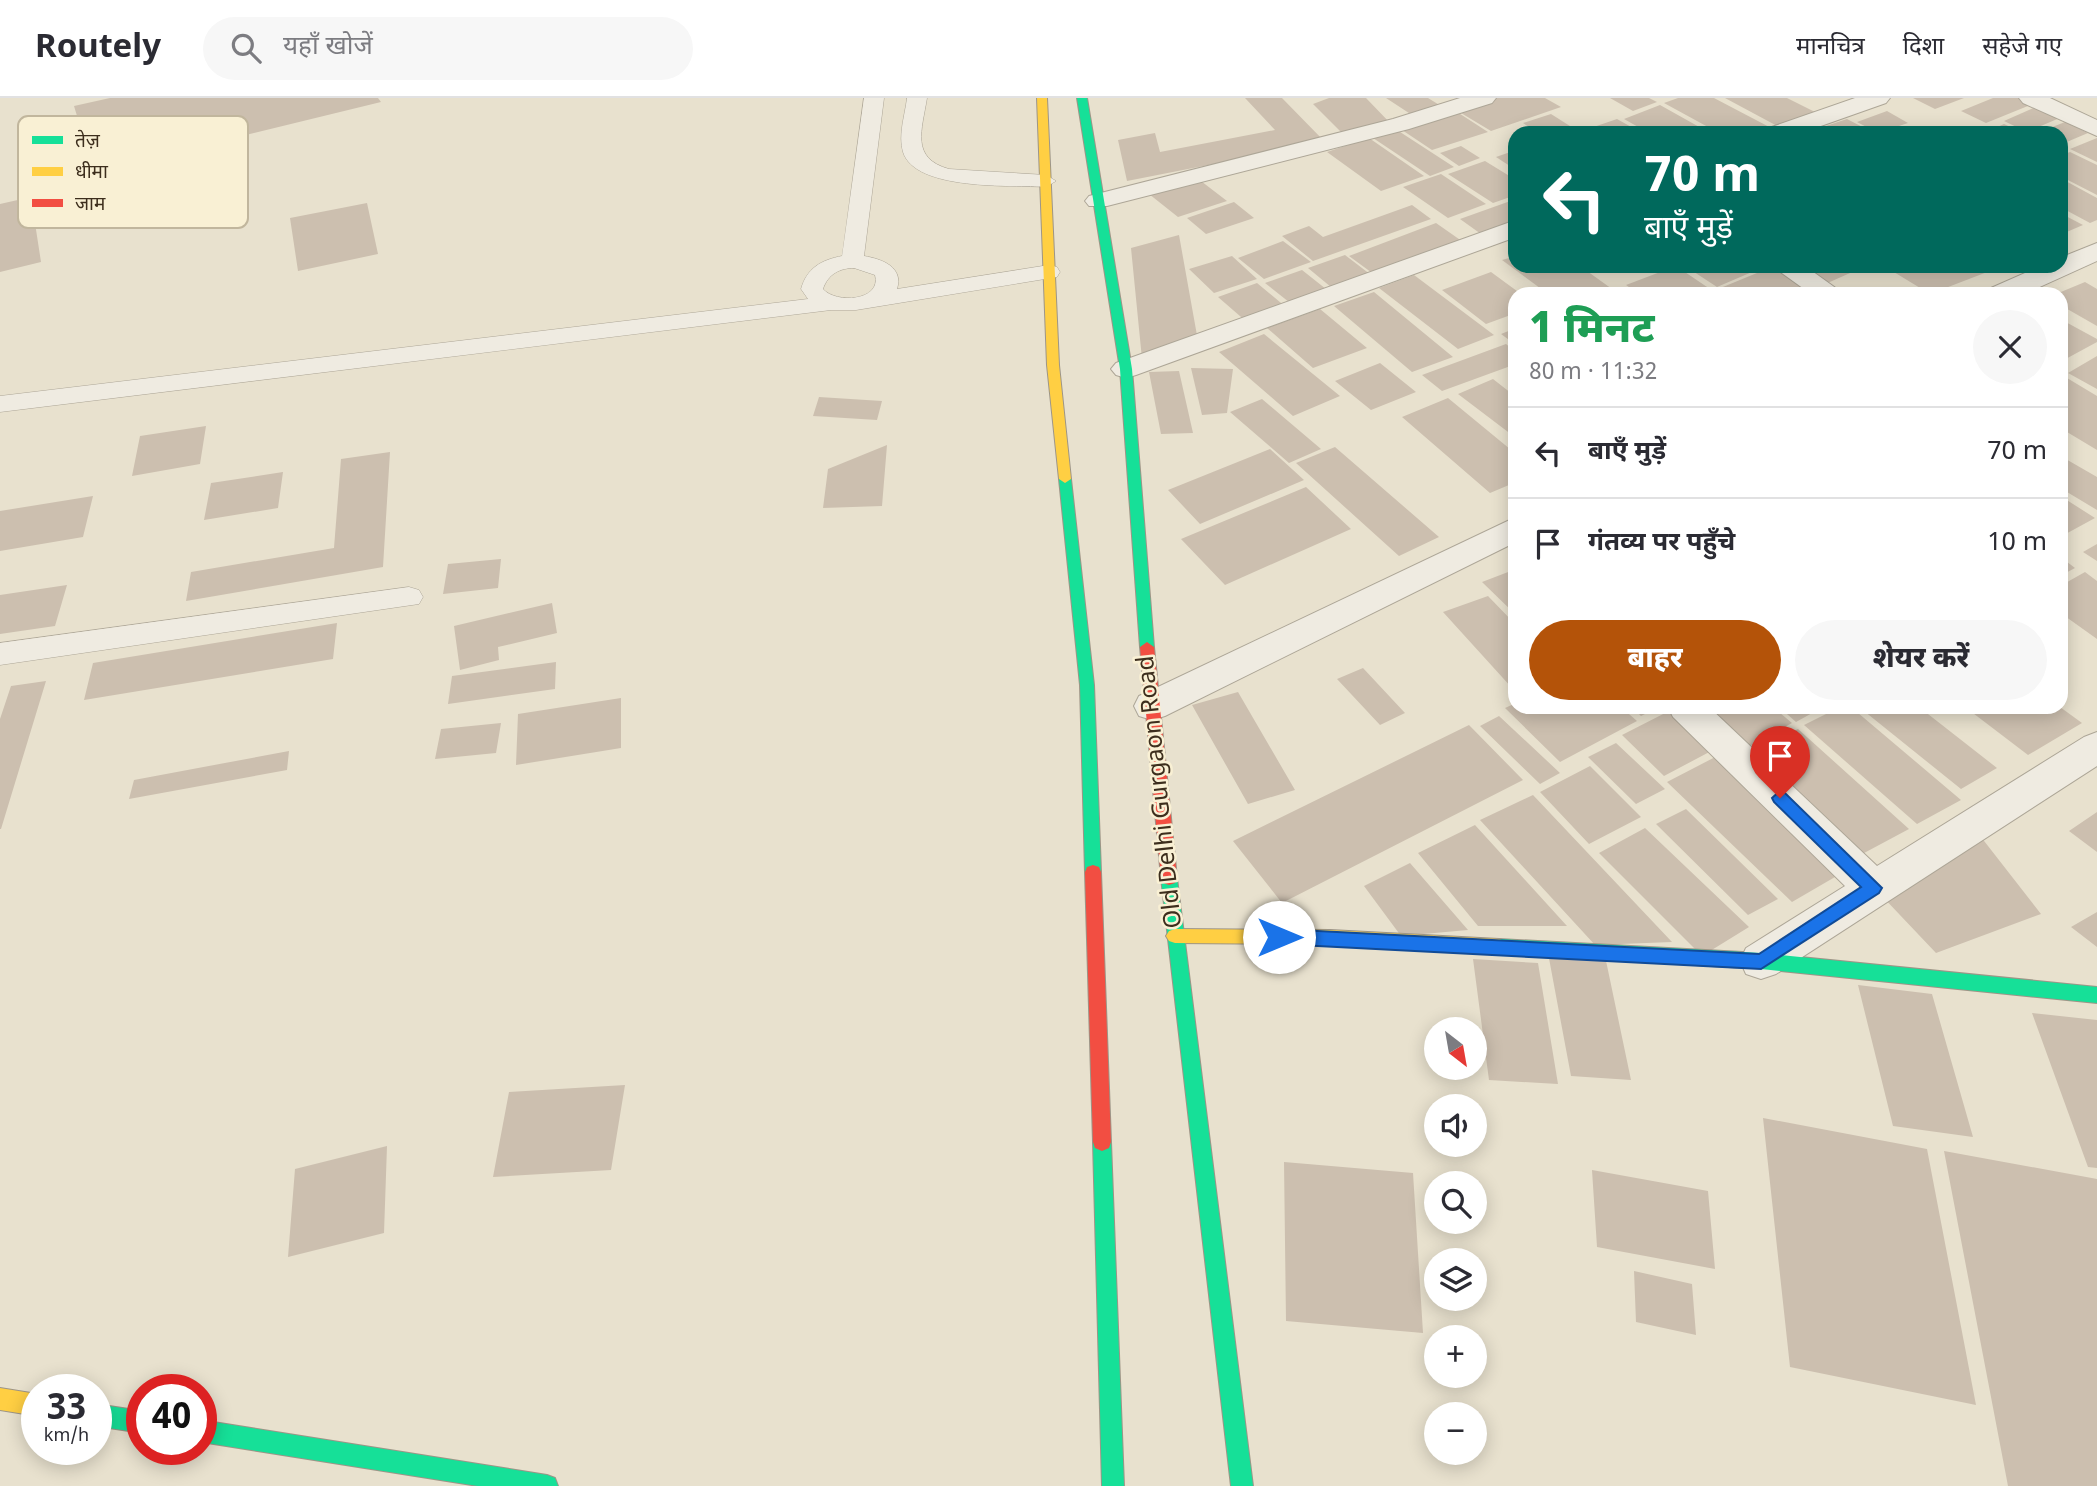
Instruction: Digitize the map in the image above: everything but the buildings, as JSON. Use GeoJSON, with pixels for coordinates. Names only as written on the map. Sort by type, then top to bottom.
{"type":"FeatureCollection","features":[{"type":"Feature","properties":{"kind":"main road"},"geometry":{"type":"LineString","coordinates":[[1042,98],[1053,365],[1087,685],[1113,1486]]}},
{"type":"Feature","properties":{"kind":"main road","name":"Old Delhi Gurgaon Road"},"geometry":{"type":"LineString","coordinates":[[1082,98],[1126,369],[1152,706],[1175,936],[1242,1486]]}},
{"type":"Feature","properties":{"kind":"main road"},"geometry":{"type":"LineString","coordinates":[[1175,936],[1330,937],[1761,961],[2097,995]]}},
{"type":"Feature","properties":{"kind":"main road"},"geometry":{"type":"LineString","coordinates":[[0,1399],[21,1402]]}},
{"type":"Feature","properties":{"kind":"main road"},"geometry":{"type":"LineString","coordinates":[[217,1434],[547,1486]]}},
{"type":"Feature","properties":{"kind":"street"},"geometry":{"type":"LineString","coordinates":[[1098,201],[1401,124],[1485,98]]}},
{"type":"Feature","properties":{"kind":"street"},"geometry":{"type":"LineString","coordinates":[[1798,126],[1878,98]]}},
{"type":"Feature","properties":{"kind":"street"},"geometry":{"type":"LineString","coordinates":[[2031,98],[2097,129]]}},
{"type":"Feature","properties":{"kind":"street"},"geometry":{"type":"LineString","coordinates":[[1126,369],[1508,231]]}},
{"type":"Feature","properties":{"kind":"street"},"geometry":{"type":"LineString","coordinates":[[2068,264],[2097,251]]}},
{"type":"Feature","properties":{"kind":"street"},"geometry":{"type":"LineString","coordinates":[[1797,273],[1819,287]]}},
{"type":"Feature","properties":{"kind":"street"},"geometry":{"type":"LineString","coordinates":[[2017,287],[2048,273]]}},
{"type":"Feature","properties":{"kind":"street"},"geometry":{"type":"LineString","coordinates":[[1152,706],[1508,536]]}},
{"type":"Feature","properties":{"kind":"street"},"geometry":{"type":"LineString","coordinates":[[1693,714],[1873,888]]}},
{"type":"Feature","properties":{"kind":"street"},"geometry":{"type":"LineString","coordinates":[[1761,961],[2097,747]]}},
{"type":"Feature","properties":{"kind":"lane"},"geometry":{"type":"LineString","coordinates":[[852,262],[874,98]]}},
{"type":"Feature","properties":{"kind":"lane"},"geometry":{"type":"LineString","coordinates":[[916,98],[911,140],[914,155],[927,169],[948,175],[1046,181]]}},
{"type":"Feature","properties":{"kind":"lane"},"geometry":{"type":"LineString","coordinates":[[831,303],[819,298],[812,289],[813,279],[835,264],[852,262],[868,263],[880,268],[887,276],[888,285],[871,300]]}},
{"type":"Feature","properties":{"kind":"lane"},"geometry":{"type":"LineString","coordinates":[[0,404],[831,303],[852,305],[1049,272]]}},
{"type":"Feature","properties":{"kind":"lane"},"geometry":{"type":"LineString","coordinates":[[0,654],[409,597]]}},
{"type":"Feature","properties":{"kind":"traffic: fast"},"geometry":{"type":"LineString","coordinates":[[1082,98],[1126,369],[1147,647]]}},
{"type":"Feature","properties":{"kind":"traffic: fast"},"geometry":{"type":"LineString","coordinates":[[1065,479],[1087,685],[1093,872]]}},
{"type":"Feature","properties":{"kind":"traffic: fast"},"geometry":{"type":"LineString","coordinates":[[1169,878],[1242,1486]]}},
{"type":"Feature","properties":{"kind":"traffic: fast"},"geometry":{"type":"LineString","coordinates":[[1499,946],[1761,961],[2097,995]]}},
{"type":"Feature","properties":{"kind":"traffic: fast"},"geometry":{"type":"LineString","coordinates":[[1102,1142],[1113,1486]]}},
{"type":"Feature","properties":{"kind":"traffic: fast"},"geometry":{"type":"LineString","coordinates":[[112,1417],[126,1420]]}},
{"type":"Feature","properties":{"kind":"traffic: fast"},"geometry":{"type":"LineString","coordinates":[[217,1434],[547,1486]]}},
{"type":"Feature","properties":{"kind":"traffic: slow"},"geometry":{"type":"LineString","coordinates":[[1042,98],[1053,365],[1065,479]]}},
{"type":"Feature","properties":{"kind":"traffic: slow"},"geometry":{"type":"LineString","coordinates":[[1175,936],[1330,937],[1499,946]]}},
{"type":"Feature","properties":{"kind":"traffic: slow"},"geometry":{"type":"LineString","coordinates":[[0,1399],[21,1402]]}},
{"type":"Feature","properties":{"kind":"traffic: jam"},"geometry":{"type":"LineString","coordinates":[[1147,647],[1169,878]]}},
{"type":"Feature","properties":{"kind":"traffic: jam"},"geometry":{"type":"LineString","coordinates":[[1093,872],[1102,1142]]}},
{"type":"Feature","properties":{"kind":"route"},"geometry":{"type":"LineString","coordinates":[[1279,937],[1330,937],[1761,961],[1873,888],[1780,798]]}}]}
